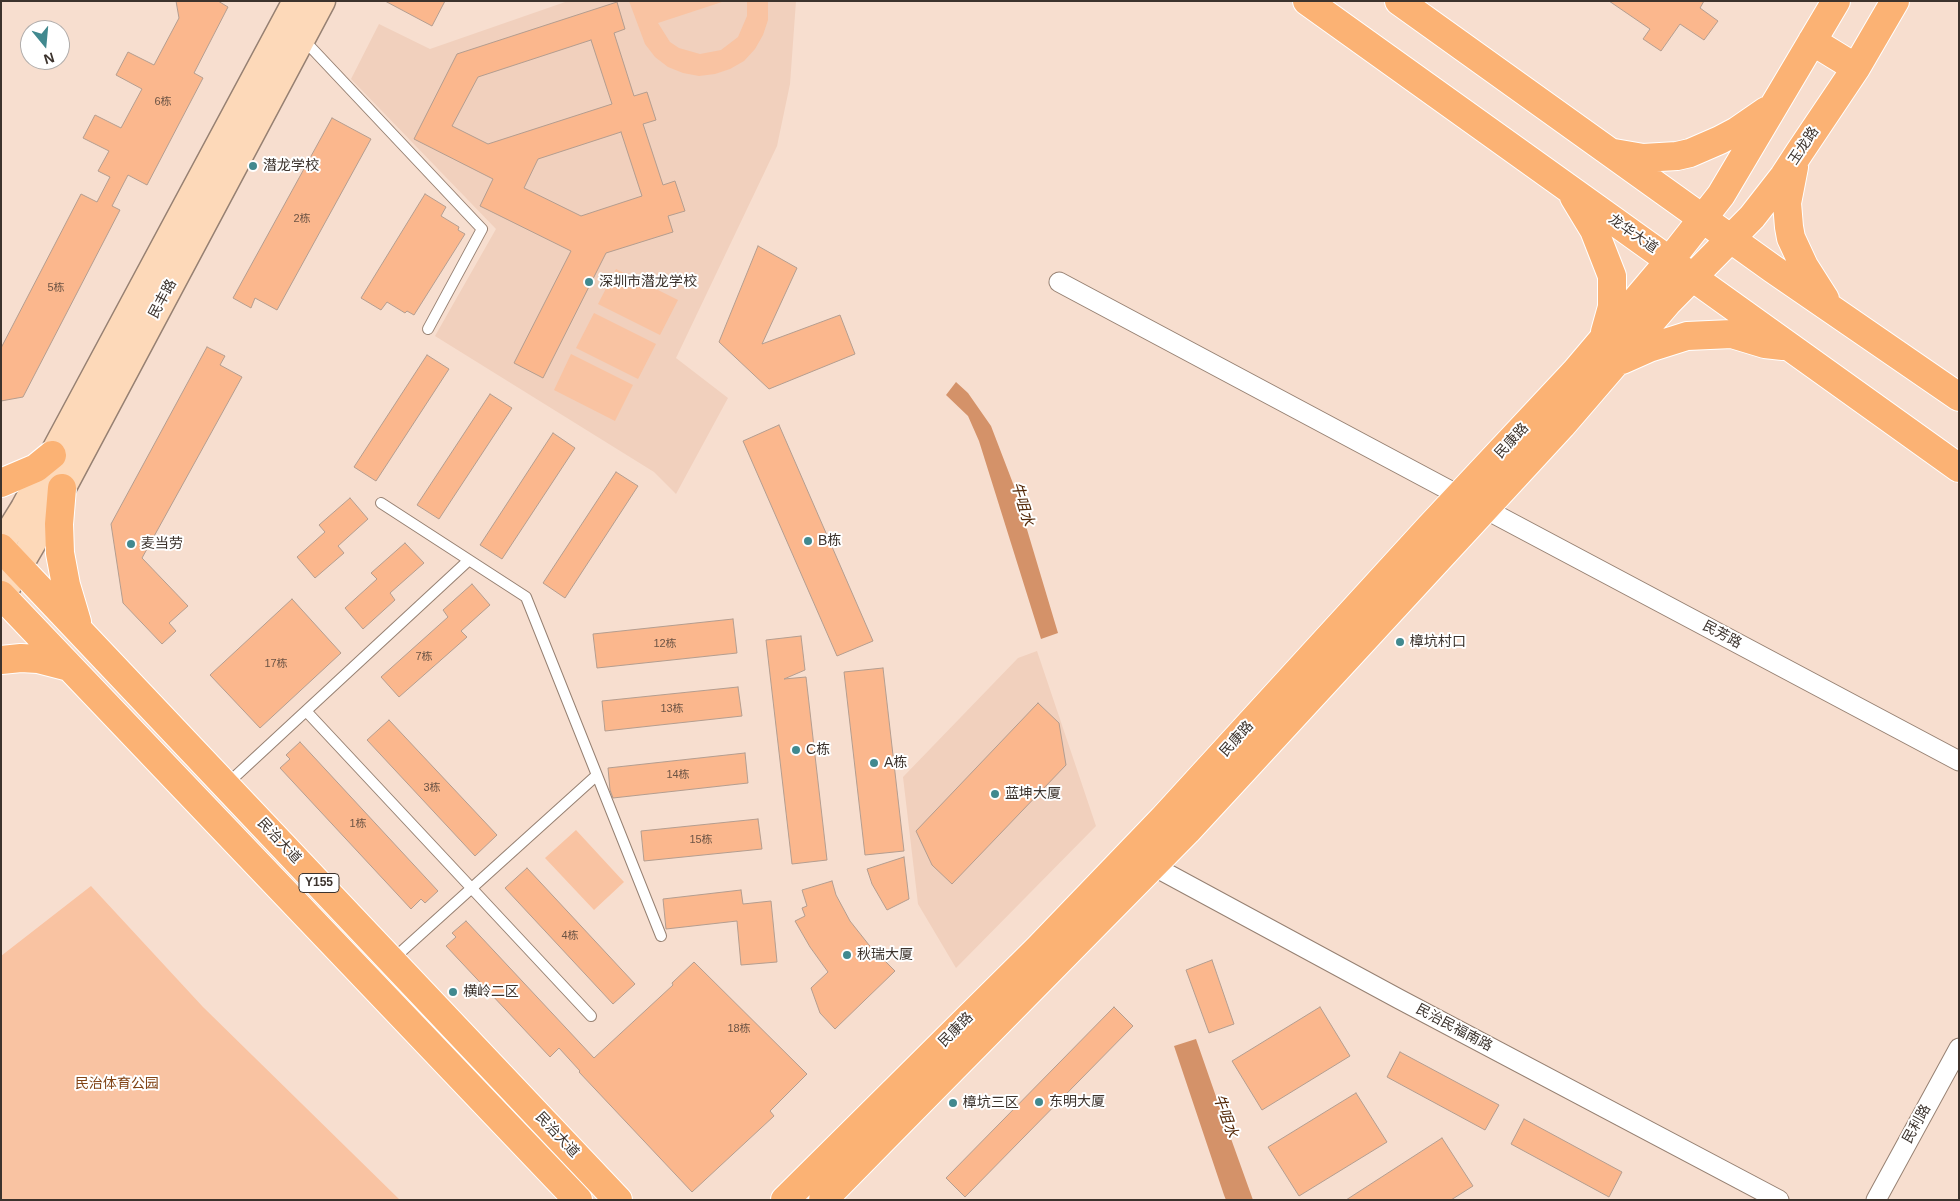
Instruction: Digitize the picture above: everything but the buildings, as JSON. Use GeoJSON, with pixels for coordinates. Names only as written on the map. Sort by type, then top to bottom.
{"type":"FeatureCollection","features":[{"type":"Feature","properties":{"kind":"main road","name":"民丰路"},"geometry":{"type":"LineString","coordinates":[[7,553],[62,488],[322,1]]}},
{"type":"Feature","properties":{"kind":"main road","name":"龙华大道"},"geometry":{"type":"LineString","coordinates":[[1307,1],[1959,468]]}},
{"type":"Feature","properties":{"kind":"main road"},"geometry":{"type":"LineString","coordinates":[[1399,1],[1732,239],[1959,397]]}},
{"type":"Feature","properties":{"kind":"main road"},"geometry":{"type":"LineString","coordinates":[[1670,260],[1730,180],[1836,1]]}},
{"type":"Feature","properties":{"kind":"main road","name":"玉龙路"},"geometry":{"type":"LineString","coordinates":[[1694,277],[1732,239],[1766,199],[1799,154],[1856,68],[1896,1]]}},
{"type":"Feature","properties":{"kind":"main road","name":"民丰路"},"geometry":{"type":"LineString","coordinates":[[2,595],[7,553],[52,455],[294,2]]}},
{"type":"Feature","properties":{"kind":"main road"},"geometry":{"type":"LineString","coordinates":[[1812,41],[1856,68]]}},
{"type":"Feature","properties":{"kind":"main road"},"geometry":{"type":"LineString","coordinates":[[1610,152],[1643,158],[1677,156],[1690,153],[1738,131],[1775,103]]}},
{"type":"Feature","properties":{"kind":"main road"},"geometry":{"type":"LineString","coordinates":[[1799,154],[1791,173],[1787,203],[1789,227],[1796,251],[1804,266],[1825,299],[1837,313]]}},
{"type":"Feature","properties":{"kind":"main road"},"geometry":{"type":"LineString","coordinates":[[1568,188],[1594,230],[1612,276],[1612,307],[1603,339]]}},
{"type":"Feature","properties":{"kind":"main road","name":"民康路"},"geometry":{"type":"LineString","coordinates":[[785,1200],[1038,948],[1142,860],[1460,496],[1541,410],[1670,260]]}},
{"type":"Feature","properties":{"kind":"main road","name":"民康路"},"geometry":{"type":"LineString","coordinates":[[823,1200],[1142,860],[1486,508],[1562,425],[1667,303],[1694,277]]}},
{"type":"Feature","properties":{"kind":"main road"},"geometry":{"type":"LineString","coordinates":[[1614,364],[1649,348],[1691,336],[1732,334],[1765,344],[1783,346],[1799,353]]}},
{"type":"Feature","properties":{"kind":"main road"},"geometry":{"type":"LineString","coordinates":[[1,483],[36,468],[52,455]]}},
{"type":"Feature","properties":{"kind":"main road"},"geometry":{"type":"LineString","coordinates":[[62,488],[59,524],[60,552],[66,585],[76,620],[83,634]]}},
{"type":"Feature","properties":{"kind":"main road","name":"民治大道"},"geometry":{"type":"LineString","coordinates":[[7,553],[618,1200]]}},
{"type":"Feature","properties":{"kind":"main road","name":"Y155"},"geometry":{"type":"LineString","coordinates":[[2,595],[578,1200]]}},
{"type":"Feature","properties":{"kind":"main road"},"geometry":{"type":"LineString","coordinates":[[1,660],[21,658],[69,667]]}},
{"type":"Feature","properties":{"kind":"street"},"geometry":{"type":"LineString","coordinates":[[1059,282],[1460,496]]}},
{"type":"Feature","properties":{"kind":"street","name":"民芳路"},"geometry":{"type":"LineString","coordinates":[[1486,508],[1959,760]]}},
{"type":"Feature","properties":{"kind":"street","name":"民治民福南路"},"geometry":{"type":"LineString","coordinates":[[1142,860],[1399,999],[1779,1200]]}},
{"type":"Feature","properties":{"kind":"street","name":"民利路"},"geometry":{"type":"LineString","coordinates":[[1876,1200],[1959,1048]]}},
{"type":"Feature","properties":{"kind":"lane"},"geometry":{"type":"LineString","coordinates":[[302,38],[482,229],[428,329]]}},
{"type":"Feature","properties":{"kind":"lane"},"geometry":{"type":"LineString","coordinates":[[381,503],[526,597],[661,936]]}},
{"type":"Feature","properties":{"kind":"lane"},"geometry":{"type":"LineString","coordinates":[[226,785],[470,560]]}},
{"type":"Feature","properties":{"kind":"lane"},"geometry":{"type":"LineString","coordinates":[[306,711],[591,1016]]}},
{"type":"Feature","properties":{"kind":"lane"},"geometry":{"type":"LineString","coordinates":[[392,960],[597,775]]}},
{"type":"Feature","properties":{"kind":"shaded area","name":"深圳市潜龙学校"},"geometry":{"type":"Polygon","coordinates":[[[568,1],[796,1],[790,84],[777,146],[676,358],[728,398],[676,494],[654,472],[435,336],[496,229],[351,79],[379,24],[430,49],[568,1]]]}},
{"type":"Feature","properties":{"kind":"shaded area"},"geometry":{"type":"Polygon","coordinates":[[[956,382],[968,393],[991,426],[1014,486],[1058,633],[1041,639],[979,441],[968,416],[946,395],[956,382]]]}},
{"type":"Feature","properties":{"kind":"shaded area","name":"蓝坤大厦"},"geometry":{"type":"Polygon","coordinates":[[[1037,651],[1096,826],[956,968],[918,904],[903,777],[1018,658],[1037,651]]]}},
{"type":"Feature","properties":{"kind":"shaded area"},"geometry":{"type":"Polygon","coordinates":[[[1196,1039],[1253,1200],[1226,1200],[1224,1195],[1174,1046],[1196,1039]]]}},
{"type":"Feature","properties":{"kind":"green space"},"geometry":{"type":"Polygon","coordinates":[[[629,1],[725,1],[658,23],[670,42],[679,48],[700,54],[721,50],[738,37],[747,16],[747,1],[768,1],[768,20],[763,35],[755,49],[744,61],[730,69],[715,74],[699,76],[683,73],[668,67],[655,57],[645,44],[629,1]]]}},
{"type":"Feature","properties":{"kind":"green space"},"geometry":{"type":"Polygon","coordinates":[[[616,269],[678,300],[660,335],[598,304],[616,269]]]}},
{"type":"Feature","properties":{"kind":"green space"},"geometry":{"type":"Polygon","coordinates":[[[594,313],[656,344],[638,379],[576,348],[594,313]]]}},
{"type":"Feature","properties":{"kind":"green space"},"geometry":{"type":"Polygon","coordinates":[[[571,354],[633,385],[615,421],[554,390],[571,354]]]}},
{"type":"Feature","properties":{"kind":"green space"},"geometry":{"type":"Polygon","coordinates":[[[576,830],[624,882],[594,910],[545,858],[576,830]]]}},
{"type":"Feature","properties":{"kind":"green space","name":"民治体育公园"},"geometry":{"type":"Polygon","coordinates":[[[91,886],[203,1007],[400,1200],[1,1200],[1,956],[91,886]]]}},
{"type":"Feature","properties":{"kind":"place","name":"潜龙学校"},"geometry":{"type":"Point","coordinates":[253,166]}},
{"type":"Feature","properties":{"kind":"place","name":"深圳市潜龙学校"},"geometry":{"type":"Point","coordinates":[589,282]}},
{"type":"Feature","properties":{"kind":"place","name":"B栋"},"geometry":{"type":"Point","coordinates":[808,541]}},
{"type":"Feature","properties":{"kind":"place","name":"麦当劳"},"geometry":{"type":"Point","coordinates":[131,544]}},
{"type":"Feature","properties":{"kind":"place","name":"樟坑村口"},"geometry":{"type":"Point","coordinates":[1400,642]}},
{"type":"Feature","properties":{"kind":"place","name":"C栋"},"geometry":{"type":"Point","coordinates":[796,750]}},
{"type":"Feature","properties":{"kind":"place","name":"A栋"},"geometry":{"type":"Point","coordinates":[874,763]}},
{"type":"Feature","properties":{"kind":"place","name":"蓝坤大厦"},"geometry":{"type":"Point","coordinates":[995,794]}},
{"type":"Feature","properties":{"kind":"place","name":"秋瑞大厦"},"geometry":{"type":"Point","coordinates":[847,955]}},
{"type":"Feature","properties":{"kind":"place","name":"横岭二区"},"geometry":{"type":"Point","coordinates":[453,992]}},
{"type":"Feature","properties":{"kind":"place","name":"东明大厦"},"geometry":{"type":"Point","coordinates":[1039,1102]}},
{"type":"Feature","properties":{"kind":"place","name":"樟坑三区"},"geometry":{"type":"Point","coordinates":[953,1103]}},
{"type":"Feature","properties":{"kind":"water label","name":"牛咀水"},"geometry":{"type":"Point","coordinates":[1022,504]}},
{"type":"Feature","properties":{"kind":"water label","name":"牛咀水"},"geometry":{"type":"Point","coordinates":[1225,1116]}}]}
